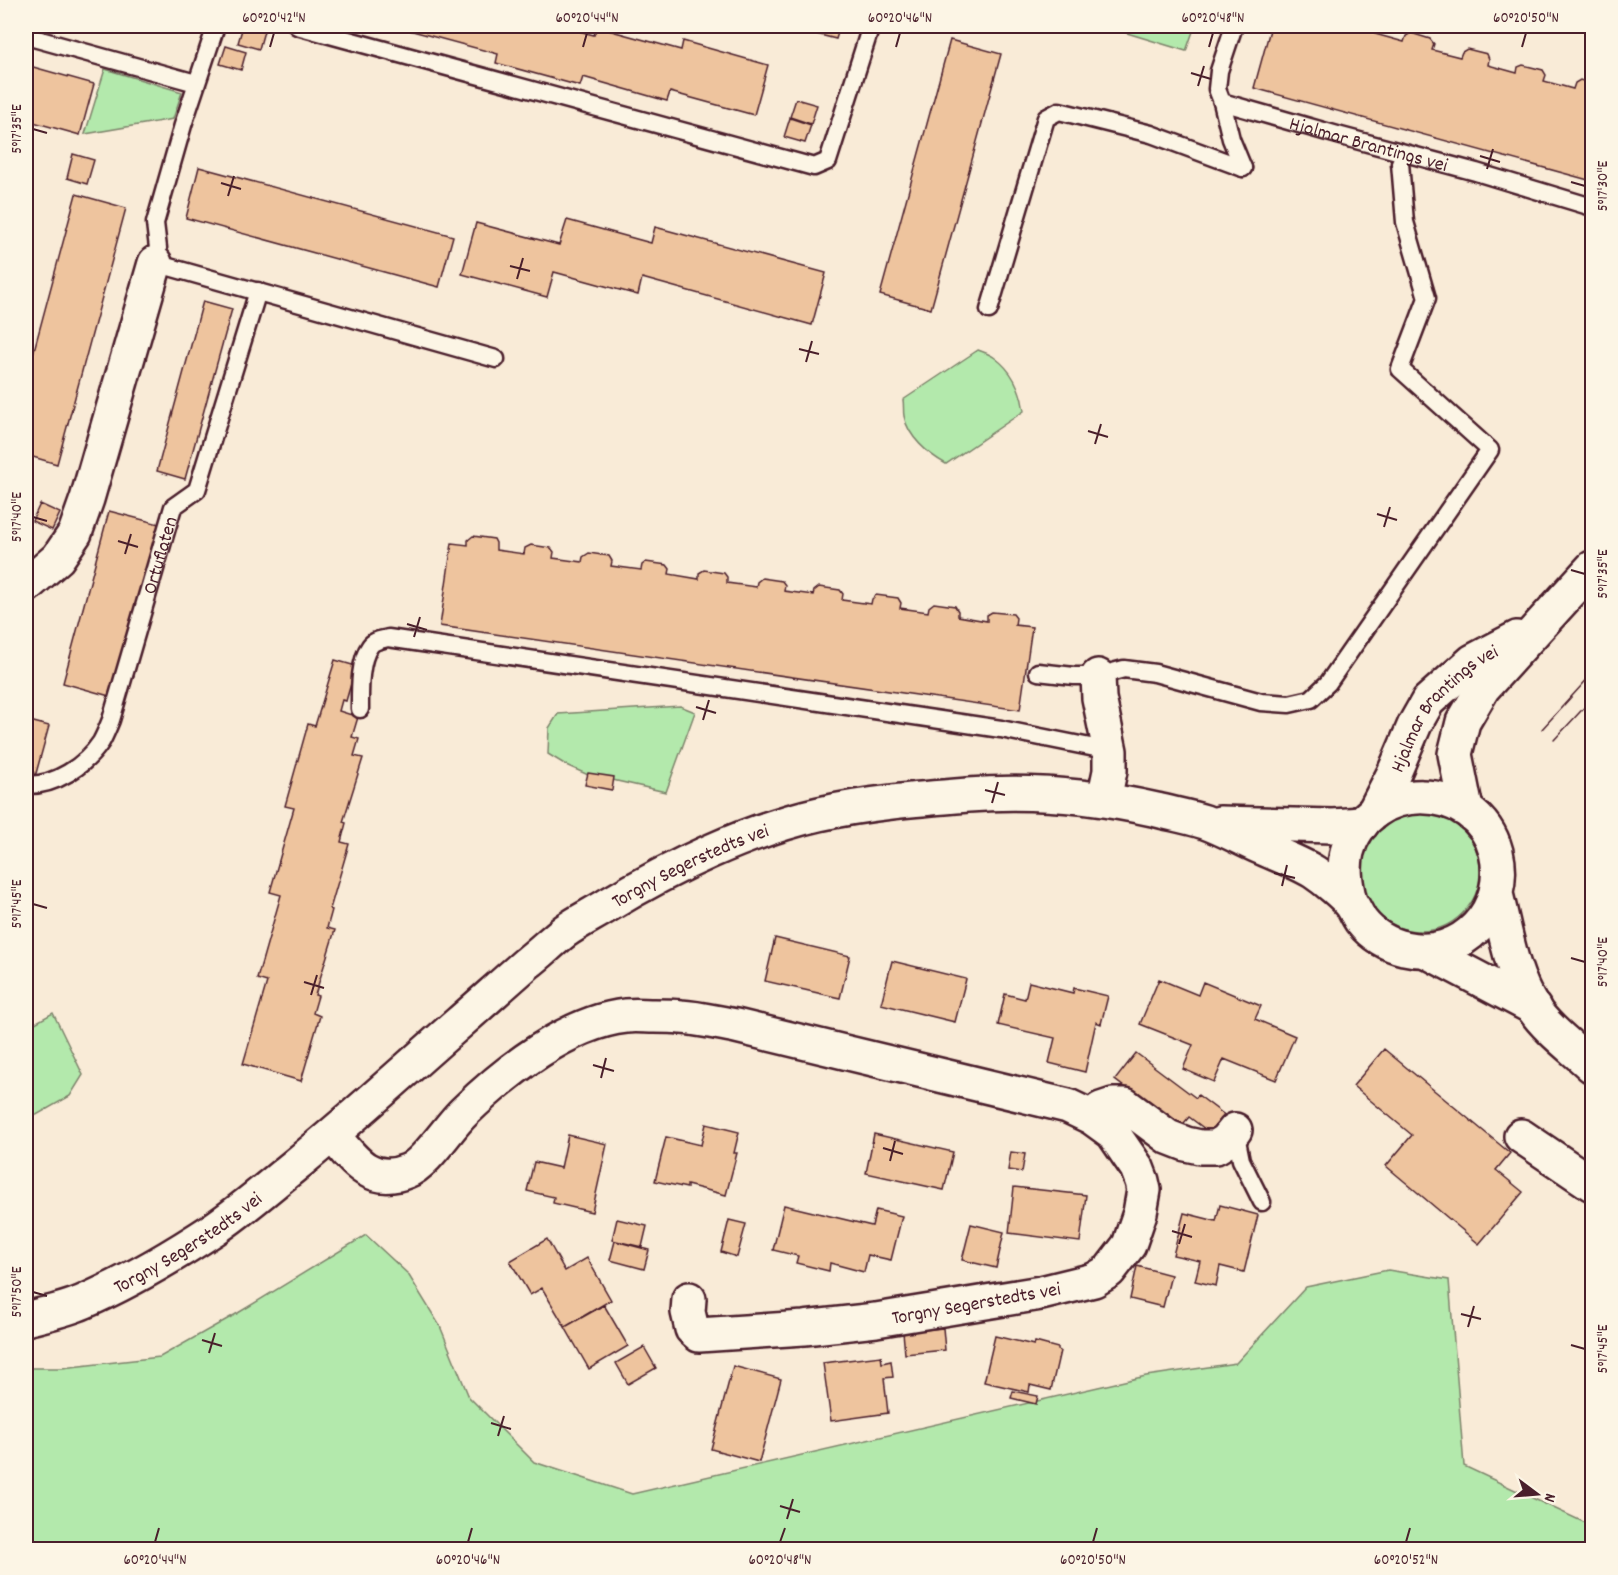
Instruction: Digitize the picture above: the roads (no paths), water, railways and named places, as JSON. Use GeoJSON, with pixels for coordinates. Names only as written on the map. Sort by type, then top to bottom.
{"type":"FeatureCollection","features":[{"type":"Feature","properties":{"kind":"street"},"geometry":{"type":"LineString","coordinates":[[26,586],[58,558],[75,533],[87,499],[155,263]]}},
{"type":"Feature","properties":{"kind":"street","name":"Hjalmar Brantings vei"},"geometry":{"type":"LineString","coordinates":[[1466,809],[1455,754],[1463,722],[1484,688],[1593,568]]}},
{"type":"Feature","properties":{"kind":"street","name":"Hjalmar Brantings vei"},"geometry":{"type":"LineString","coordinates":[[1368,818],[1394,773],[1415,724],[1428,701],[1473,662],[1537,628]]}},
{"type":"Feature","properties":{"kind":"street"},"geometry":{"type":"LineString","coordinates":[[1098,676],[1099,698],[1110,751],[1110,771],[1116,801]]}},
{"type":"Feature","properties":{"kind":"street","name":"Torgny Segerstedts vei"},"geometry":{"type":"LineString","coordinates":[[26,1319],[79,1304],[145,1272],[216,1227],[333,1135],[565,931],[628,893],[693,860],[753,834],[817,815],[897,801],[991,793],[1052,795],[1116,801],[1206,823]]}},
{"type":"Feature","properties":{"kind":"street"},"geometry":{"type":"LineString","coordinates":[[1429,796],[1448,800],[1466,809],[1483,826],[1495,847],[1499,870],[1496,894],[1487,916],[1470,933],[1450,946],[1426,951],[1402,948],[1380,938],[1362,922],[1350,902],[1345,878],[1347,854],[1353,839],[1368,818],[1391,802],[1409,797],[1429,796]]}},
{"type":"Feature","properties":{"kind":"street"},"geometry":{"type":"LineString","coordinates":[[1206,823],[1333,826],[1368,818]]}},
{"type":"Feature","properties":{"kind":"street"},"geometry":{"type":"LineString","coordinates":[[1206,823],[1314,872],[1350,902]]}},
{"type":"Feature","properties":{"kind":"street"},"geometry":{"type":"LineString","coordinates":[[1496,894],[1514,969],[1534,1008],[1548,1026],[1593,1066]]}},
{"type":"Feature","properties":{"kind":"street"},"geometry":{"type":"LineString","coordinates":[[1426,951],[1534,1008]]}},
{"type":"Feature","properties":{"kind":"street","name":"Torgny Segerstedts vei"},"geometry":{"type":"LineString","coordinates":[[333,1135],[361,1168],[384,1177],[408,1171],[420,1162],[462,1114],[485,1093],[548,1045],[575,1030],[607,1019],[629,1015],[683,1017],[735,1026],[1068,1106],[1091,1117],[1113,1133],[1137,1168],[1144,1190],[1140,1213],[1129,1245],[1109,1271],[1094,1280],[1041,1293],[876,1320],[804,1328],[699,1335],[692,1329],[688,1312],[689,1299]]}},
{"type":"Feature","properties":{"kind":"street"},"geometry":{"type":"LineString","coordinates":[[1091,1117],[1101,1109],[1113,1105],[1125,1105],[1168,1137],[1200,1147],[1216,1147],[1226,1141],[1234,1130]]}},
{"type":"Feature","properties":{"kind":"street"},"geometry":{"type":"LineString","coordinates":[[1521,1136],[1593,1184]]}},
{"type":"Feature","properties":{"kind":"lane"},"geometry":{"type":"LineString","coordinates":[[216,26],[196,83],[155,223],[158,248],[155,263],[496,358]]}},
{"type":"Feature","properties":{"kind":"lane"},"geometry":{"type":"LineString","coordinates":[[297,26],[814,167],[828,162],[871,26]]}},
{"type":"Feature","properties":{"kind":"lane"},"geometry":{"type":"LineString","coordinates":[[989,310],[1046,118],[1059,111],[1151,134],[1243,168],[1217,89],[1219,71],[1234,26]]}},
{"type":"Feature","properties":{"kind":"lane"},"geometry":{"type":"LineString","coordinates":[[26,36],[196,83]]}},
{"type":"Feature","properties":{"kind":"lane","name":"Hjalmar Brantings vei"},"geometry":{"type":"LineString","coordinates":[[1222,102],[1476,172],[1593,207]]}},
{"type":"Feature","properties":{"kind":"lane"},"geometry":{"type":"LineString","coordinates":[[1038,672],[1098,676],[1124,669],[1155,673],[1261,702],[1289,704],[1311,699],[1328,683],[1490,450],[1400,369],[1427,298],[1405,222],[1400,163]]}},
{"type":"Feature","properties":{"kind":"lane","name":"Ortuflaten"},"geometry":{"type":"LineString","coordinates":[[26,785],[38,785],[64,776],[84,761],[100,742],[111,720],[173,507],[197,490],[258,291]]}},
{"type":"Feature","properties":{"kind":"lane"},"geometry":{"type":"LineString","coordinates":[[360,709],[361,671],[369,647],[377,640],[388,638],[1001,729],[1110,751]]}},
{"type":"Feature","properties":{"kind":"lane"},"geometry":{"type":"LineString","coordinates":[[1234,1130],[1242,1160],[1262,1202]]}},
{"type":"Feature","properties":{"kind":"tram line"},"geometry":{"type":"LineString","coordinates":[[1542,729],[1592,674]]}},
{"type":"Feature","properties":{"kind":"tram line"},"geometry":{"type":"LineString","coordinates":[[1554,740],[1592,699]]}}]}
